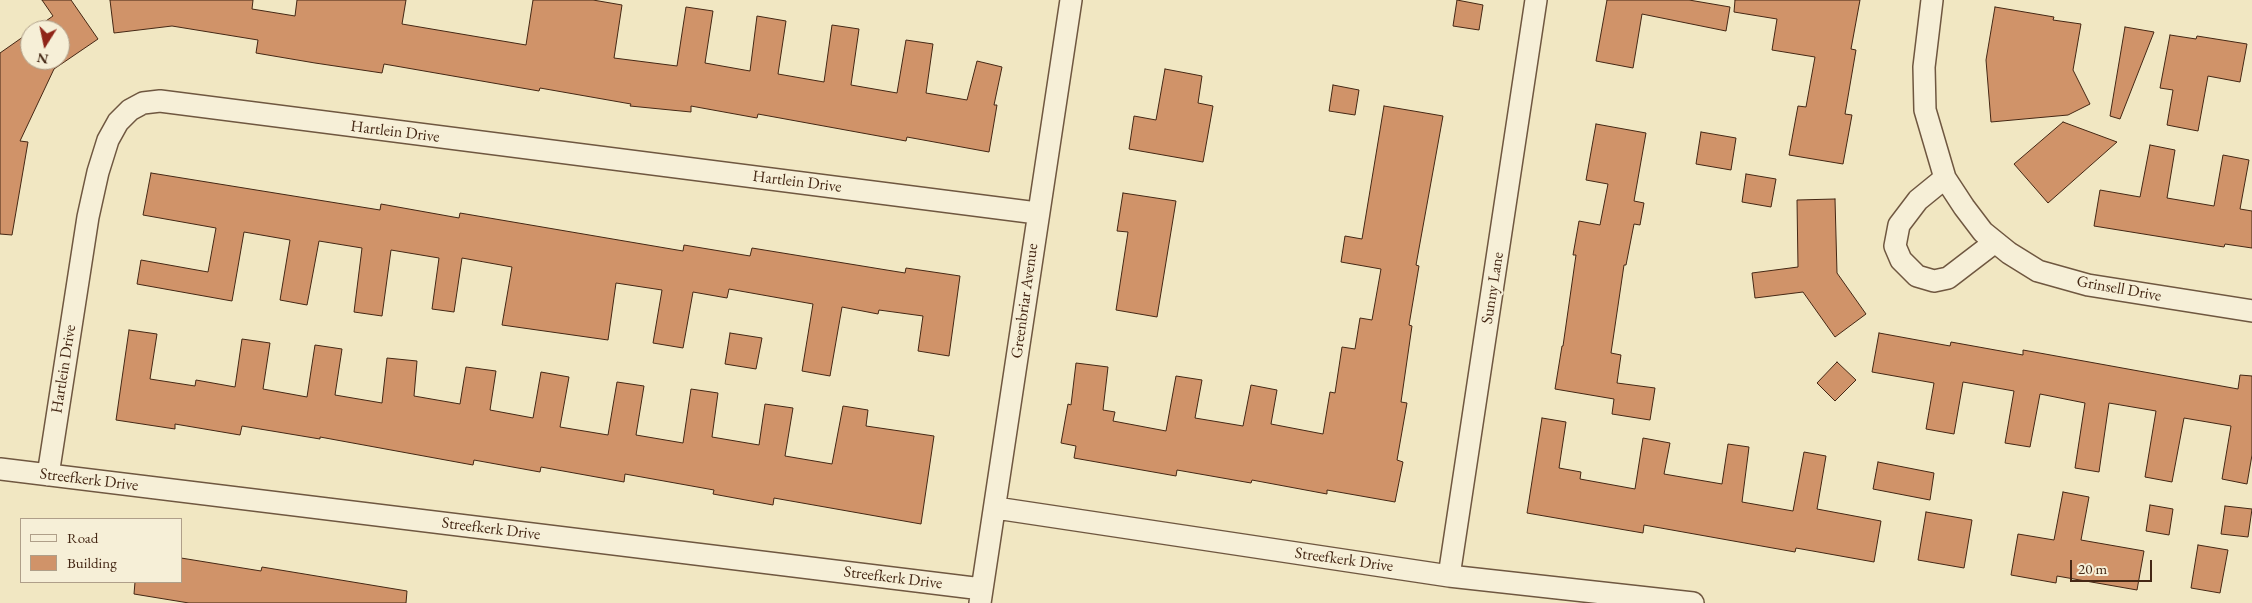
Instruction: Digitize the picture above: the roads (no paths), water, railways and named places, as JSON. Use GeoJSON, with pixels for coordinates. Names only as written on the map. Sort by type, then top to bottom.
{"type":"FeatureCollection","features":[{"type":"Feature","properties":{"kind":"street","name":"Greenbriar Avenue"},"geometry":{"type":"LineString","coordinates":[[981,596],[996,508],[1037,213],[1071,0]]}},
{"type":"Feature","properties":{"kind":"street","name":"Sunny Lane"},"geometry":{"type":"LineString","coordinates":[[1449,576],[1536,0]]}},
{"type":"Feature","properties":{"kind":"street","name":"Grinsell Drive"},"geometry":{"type":"LineString","coordinates":[[1932,0],[1924,67],[1925,110],[1945,178],[1983,232],[2010,254],[2038,271],[2088,285],[2252,311]]}},
{"type":"Feature","properties":{"kind":"street","name":"Hartlein Drive"},"geometry":{"type":"LineString","coordinates":[[48,476],[87,226],[98,172],[108,140],[118,122],[130,110],[143,103],[160,101],[1037,213]]}},
{"type":"Feature","properties":{"kind":"street"},"geometry":{"type":"LineString","coordinates":[[1945,178],[1918,200],[1899,225],[1895,246],[1901,260],[1917,276],[1934,280],[1948,278],[1995,242]]}},
{"type":"Feature","properties":{"kind":"street","name":"Streefkerk Drive"},"geometry":{"type":"LineString","coordinates":[[0,469],[981,596]]}},
{"type":"Feature","properties":{"kind":"street","name":"Streefkerk Drive"},"geometry":{"type":"LineString","coordinates":[[996,508],[1449,576],[1693,603]]}}]}
